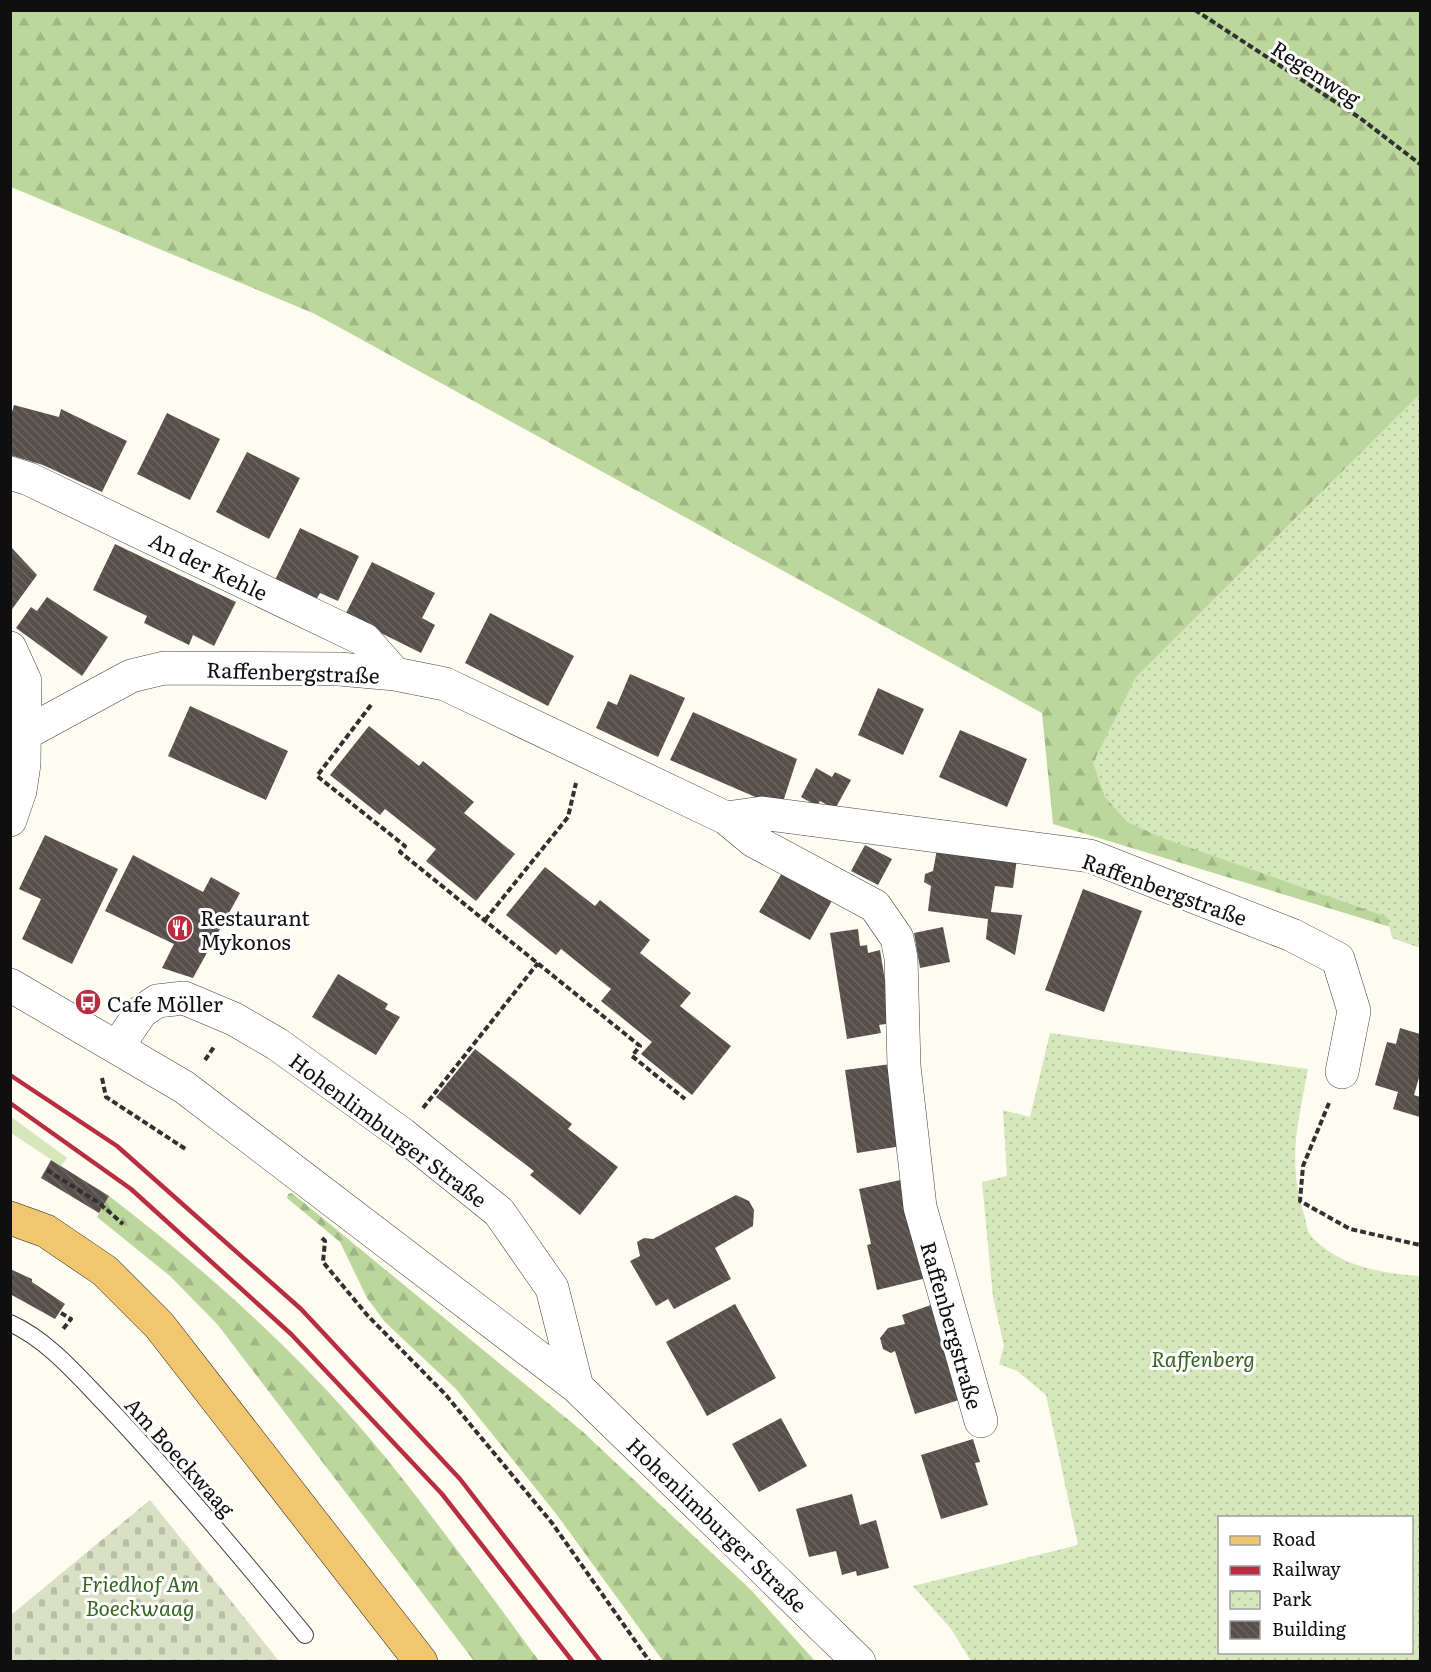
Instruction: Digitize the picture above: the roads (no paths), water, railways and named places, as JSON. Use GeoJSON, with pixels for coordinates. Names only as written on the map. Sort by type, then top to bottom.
{"type":"FeatureCollection","features":[{"type":"Feature","properties":{"kind":"main road"},"geometry":{"type":"LineString","coordinates":[[10,1218],[46,1232],[105,1271],[159,1325],[421,1662]]}},
{"type":"Feature","properties":{"kind":"street","name":"An der Kehle"},"geometry":{"type":"LineString","coordinates":[[10,473],[29,479],[365,640],[395,674]]}},
{"type":"Feature","properties":{"kind":"street"},"geometry":{"type":"LineString","coordinates":[[10,648],[25,681],[17,724],[21,782],[10,820]]}},
{"type":"Feature","properties":{"kind":"street","name":"Raffenbergstraße"},"geometry":{"type":"LineString","coordinates":[[17,724],[131,676],[164,668],[339,669],[395,674],[445,684],[726,818],[754,841],[875,906],[897,938],[901,958],[904,1066],[920,1207],[981,1421]]}},
{"type":"Feature","properties":{"kind":"street","name":"Raffenbergstraße"},"geometry":{"type":"LineString","coordinates":[[726,818],[762,813],[1090,856],[1292,935],[1338,959],[1354,1011],[1342,1072]]}},
{"type":"Feature","properties":{"kind":"street","name":"Hohenlimburger Straße"},"geometry":{"type":"LineString","coordinates":[[10,985],[118,1046],[184,1087],[577,1387],[859,1662]]}},
{"type":"Feature","properties":{"kind":"street","name":"Hohenlimburger Straße"},"geometry":{"type":"LineString","coordinates":[[118,1046],[141,1012],[157,1001],[184,998],[234,1019],[277,1044],[402,1134],[499,1212],[552,1288],[577,1387]]}},
{"type":"Feature","properties":{"kind":"lane","name":"Am Boeckwaag"},"geometry":{"type":"LineString","coordinates":[[10,1323],[26,1330],[72,1370],[146,1447],[305,1635]]}},
{"type":"Feature","properties":{"kind":"railway"},"geometry":{"type":"LineString","coordinates":[[10,1075],[117,1146],[301,1309],[460,1479],[601,1662]]}},
{"type":"Feature","properties":{"kind":"railway"},"geometry":{"type":"LineString","coordinates":[[10,1103],[131,1189],[291,1334],[442,1494],[573,1662]]}},
{"type":"Feature","properties":{"kind":"place","name":"Restaurant Mykonos"},"geometry":{"type":"Point","coordinates":[180,928]}},
{"type":"Feature","properties":{"kind":"place","name":"Cafe Möller"},"geometry":{"type":"Point","coordinates":[88,1002]}},
{"type":"Feature","properties":{"kind":"park label","name":"Raffenberg"},"geometry":{"type":"Point","coordinates":[1203,1357]}},
{"type":"Feature","properties":{"kind":"park label","name":"Friedhof Am Boeckwaag"},"geometry":{"type":"Point","coordinates":[140,1594]}}]}
